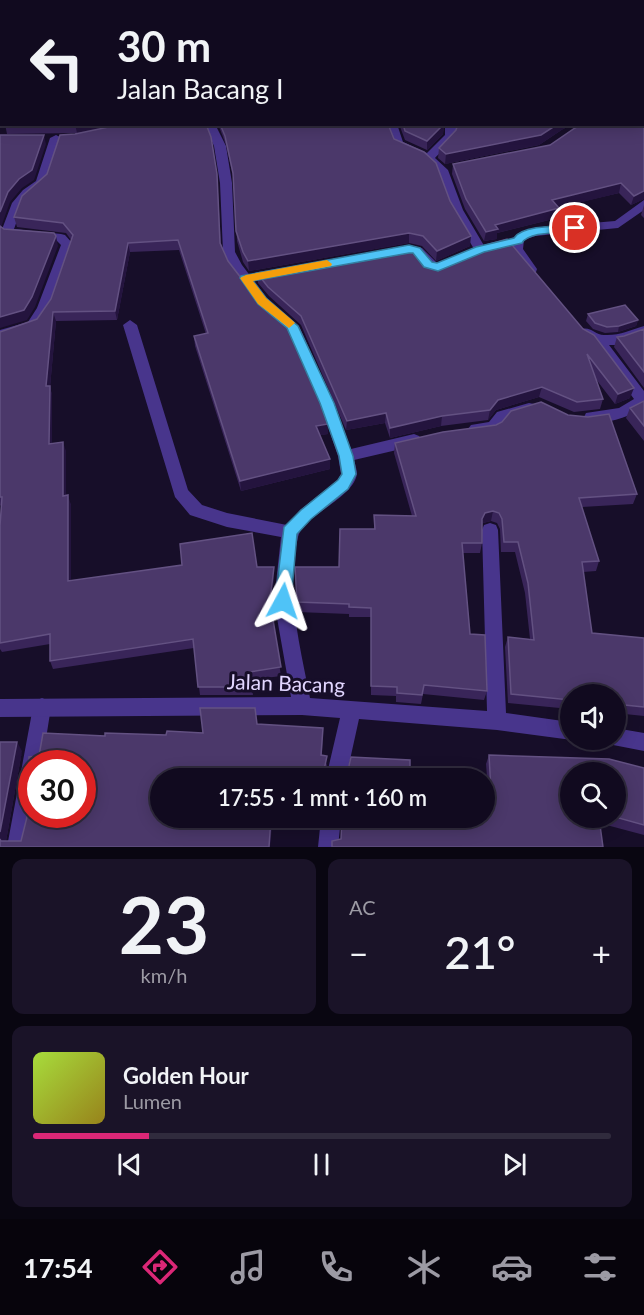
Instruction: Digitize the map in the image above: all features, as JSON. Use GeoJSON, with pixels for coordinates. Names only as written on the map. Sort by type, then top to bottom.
{"type":"FeatureCollection","features":[{"type":"Feature","properties":{"kind":"street"},"geometry":{"type":"LineString","coordinates":[[210,126],[220,146],[226,183],[229,252],[251,277],[262,301],[292,326],[327,403],[346,456],[349,474],[343,484],[306,514],[290,532],[283,601],[302,706]]}},
{"type":"Feature","properties":{"kind":"street"},"geometry":{"type":"LineString","coordinates":[[392,126],[398,144],[448,169],[457,210],[485,249],[518,240],[521,236],[533,232],[618,224],[644,204]]}},
{"type":"Feature","properties":{"kind":"street"},"geometry":{"type":"LineString","coordinates":[[428,158],[450,136],[451,126]]}},
{"type":"Feature","properties":{"kind":"street"},"geometry":{"type":"LineString","coordinates":[[0,335],[33,325],[44,308],[67,244],[61,238],[4,234],[11,213],[27,190],[41,183],[56,138]]}},
{"type":"Feature","properties":{"kind":"street"},"geometry":{"type":"LineString","coordinates":[[518,240],[517,249],[521,258],[543,283]]}},
{"type":"Feature","properties":{"kind":"street"},"geometry":{"type":"LineString","coordinates":[[385,253],[412,249],[433,267],[453,262]]}},
{"type":"Feature","properties":{"kind":"street"},"geometry":{"type":"LineString","coordinates":[[130,325],[181,494],[196,510],[227,520],[290,532]]}},
{"type":"Feature","properties":{"kind":"street"},"geometry":{"type":"LineString","coordinates":[[575,418],[612,415],[636,408],[644,400],[598,340],[587,334],[580,326]]}},
{"type":"Feature","properties":{"kind":"street"},"geometry":{"type":"LineString","coordinates":[[598,340],[620,340],[644,331]]}},
{"type":"Feature","properties":{"kind":"street"},"geometry":{"type":"LineString","coordinates":[[458,431],[493,427],[502,416],[540,404]]}},
{"type":"Feature","properties":{"kind":"street"},"geometry":{"type":"LineString","coordinates":[[346,456],[430,436]]}},
{"type":"Feature","properties":{"kind":"street"},"geometry":{"type":"LineString","coordinates":[[490,530],[497,721]]}},
{"type":"Feature","properties":{"kind":"street","name":"Jalan Bacang"},"geometry":{"type":"LineString","coordinates":[[0,708],[302,706],[497,721],[560,730]]}},
{"type":"Feature","properties":{"kind":"street"},"geometry":{"type":"LineString","coordinates":[[34,750],[42,707]]}},
{"type":"Feature","properties":{"kind":"street"},"geometry":{"type":"LineString","coordinates":[[338,768],[351,710]]}},
{"type":"Feature","properties":{"kind":"street"},"geometry":{"type":"LineString","coordinates":[[626,739],[644,742]]}},
{"type":"Feature","properties":{"kind":"street"},"geometry":{"type":"LineString","coordinates":[[17,847],[20,828]]}},
{"type":"Feature","properties":{"kind":"street"},"geometry":{"type":"LineString","coordinates":[[328,847],[330,828]]}},
{"type":"Feature","properties":{"kind":"building"},"geometry":{"type":"Polygon","coordinates":[[[113,126],[207,126],[211,137],[217,174],[220,243],[228,261],[255,296],[284,321],[318,394],[328,424],[316,426],[330,459],[240,481],[194,336],[208,333],[178,240],[128,243],[115,311],[53,312],[46,386],[50,386],[49,444],[63,442],[63,496],[68,495],[68,581],[182,565],[180,544],[252,533],[257,567],[274,567],[271,592],[273,602],[270,602],[281,667],[249,672],[252,687],[198,687],[193,639],[50,661],[50,634],[0,643],[2,497],[0,497],[0,332],[37,319],[51,299],[73,235],[63,223],[14,217],[22,196],[47,174],[60,135],[113,126]]]}},
{"type":"Feature","properties":{"kind":"building"},"geometry":{"type":"Polygon","coordinates":[[[221,126],[389,126],[394,139],[424,152],[436,163],[450,201],[471,236],[437,251],[423,236],[409,233],[248,261],[236,231],[233,173],[221,126]]]}},
{"type":"Feature","properties":{"kind":"building"},"geometry":{"type":"Polygon","coordinates":[[[404,126],[442,126],[427,141],[405,131],[404,126]]]}},
{"type":"Feature","properties":{"kind":"building"},"geometry":{"type":"Polygon","coordinates":[[[457,126],[555,126],[541,135],[446,154],[439,148],[457,126]]]}},
{"type":"Feature","properties":{"kind":"building"},"geometry":{"type":"Polygon","coordinates":[[[578,126],[644,126],[644,191],[634,196],[621,183],[552,200],[559,208],[495,225],[498,229],[486,232],[466,199],[453,164],[550,145],[578,126]]]}},
{"type":"Feature","properties":{"kind":"building"},"geometry":{"type":"Polygon","coordinates":[[[0,135],[44,135],[32,170],[19,179],[8,192],[0,212],[0,135]]]}},
{"type":"Feature","properties":{"kind":"building"},"geometry":{"type":"Polygon","coordinates":[[[0,226],[4,229],[54,233],[56,236],[32,297],[24,310],[0,317],[0,226]]]}},
{"type":"Feature","properties":{"kind":"building"},"geometry":{"type":"Polygon","coordinates":[[[507,239],[583,329],[594,335],[634,388],[618,394],[587,354],[603,399],[577,402],[542,387],[498,400],[490,410],[442,416],[390,428],[386,413],[347,421],[301,316],[268,287],[257,273],[410,246],[423,261],[439,264],[507,239]]]}},
{"type":"Feature","properties":{"kind":"building"},"geometry":{"type":"Polygon","coordinates":[[[625,305],[638,320],[607,327],[595,323],[588,314],[625,305]]]}},
{"type":"Feature","properties":{"kind":"building"},"geometry":{"type":"Polygon","coordinates":[[[644,329],[644,372],[617,337],[644,329]]]}},
{"type":"Feature","properties":{"kind":"building"},"geometry":{"type":"Polygon","coordinates":[[[644,401],[644,426],[630,408],[644,401]]]}},
{"type":"Feature","properties":{"kind":"building"},"geometry":{"type":"Polygon","coordinates":[[[541,402],[568,415],[588,417],[609,414],[637,494],[579,498],[599,561],[582,562],[592,633],[644,638],[644,707],[626,705],[626,684],[560,684],[560,699],[511,694],[508,637],[534,640],[528,583],[518,542],[504,542],[502,519],[499,513],[493,511],[485,513],[482,519],[482,543],[462,543],[470,634],[485,635],[487,691],[424,685],[422,695],[397,693],[397,687],[371,686],[371,608],[349,607],[349,604],[297,602],[295,567],[339,567],[340,529],[375,529],[374,515],[416,516],[395,443],[443,432],[496,425],[502,422],[511,411],[541,402]]]}},
{"type":"Feature","properties":{"kind":"building"},"geometry":{"type":"Polygon","coordinates":[[[200,708],[255,708],[257,724],[323,728],[321,755],[327,756],[324,768],[150,768],[150,828],[270,828],[269,847],[0,847],[0,839],[1,841],[21,841],[24,828],[96,828],[96,750],[40,750],[43,733],[105,736],[105,733],[166,735],[167,731],[203,733],[200,708]]]}},
{"type":"Feature","properties":{"kind":"building"},"geometry":{"type":"Polygon","coordinates":[[[0,742],[17,742],[0,832],[0,742]]]}},
{"type":"Feature","properties":{"kind":"building"},"geometry":{"type":"Polygon","coordinates":[[[489,755],[609,759],[621,762],[560,762],[560,828],[600,828],[603,847],[332,847],[332,841],[341,839],[342,828],[495,828],[495,768],[490,768],[489,755]]]}},
{"type":"Feature","properties":{"kind":"building"},"geometry":{"type":"Polygon","coordinates":[[[351,757],[410,760],[410,768],[348,768],[351,757]]]}},
{"type":"Feature","properties":{"kind":"building"},"geometry":{"type":"Polygon","coordinates":[[[626,763],[644,768],[644,825],[626,820],[626,763]]]}},
{"type":"Feature","properties":{"kind":"slow traffic"},"geometry":{"type":"LineString","coordinates":[[289,323],[262,301],[246,278],[327,264]]}},
{"type":"Feature","properties":{"kind":"route"},"geometry":{"type":"LineString","coordinates":[[283,601],[290,532],[306,514],[343,484],[349,474],[346,456],[327,403],[292,326],[262,301],[246,278],[409,249],[416,250],[428,265],[438,267],[480,249],[518,240],[521,236],[533,232],[575,228]]}}]}
